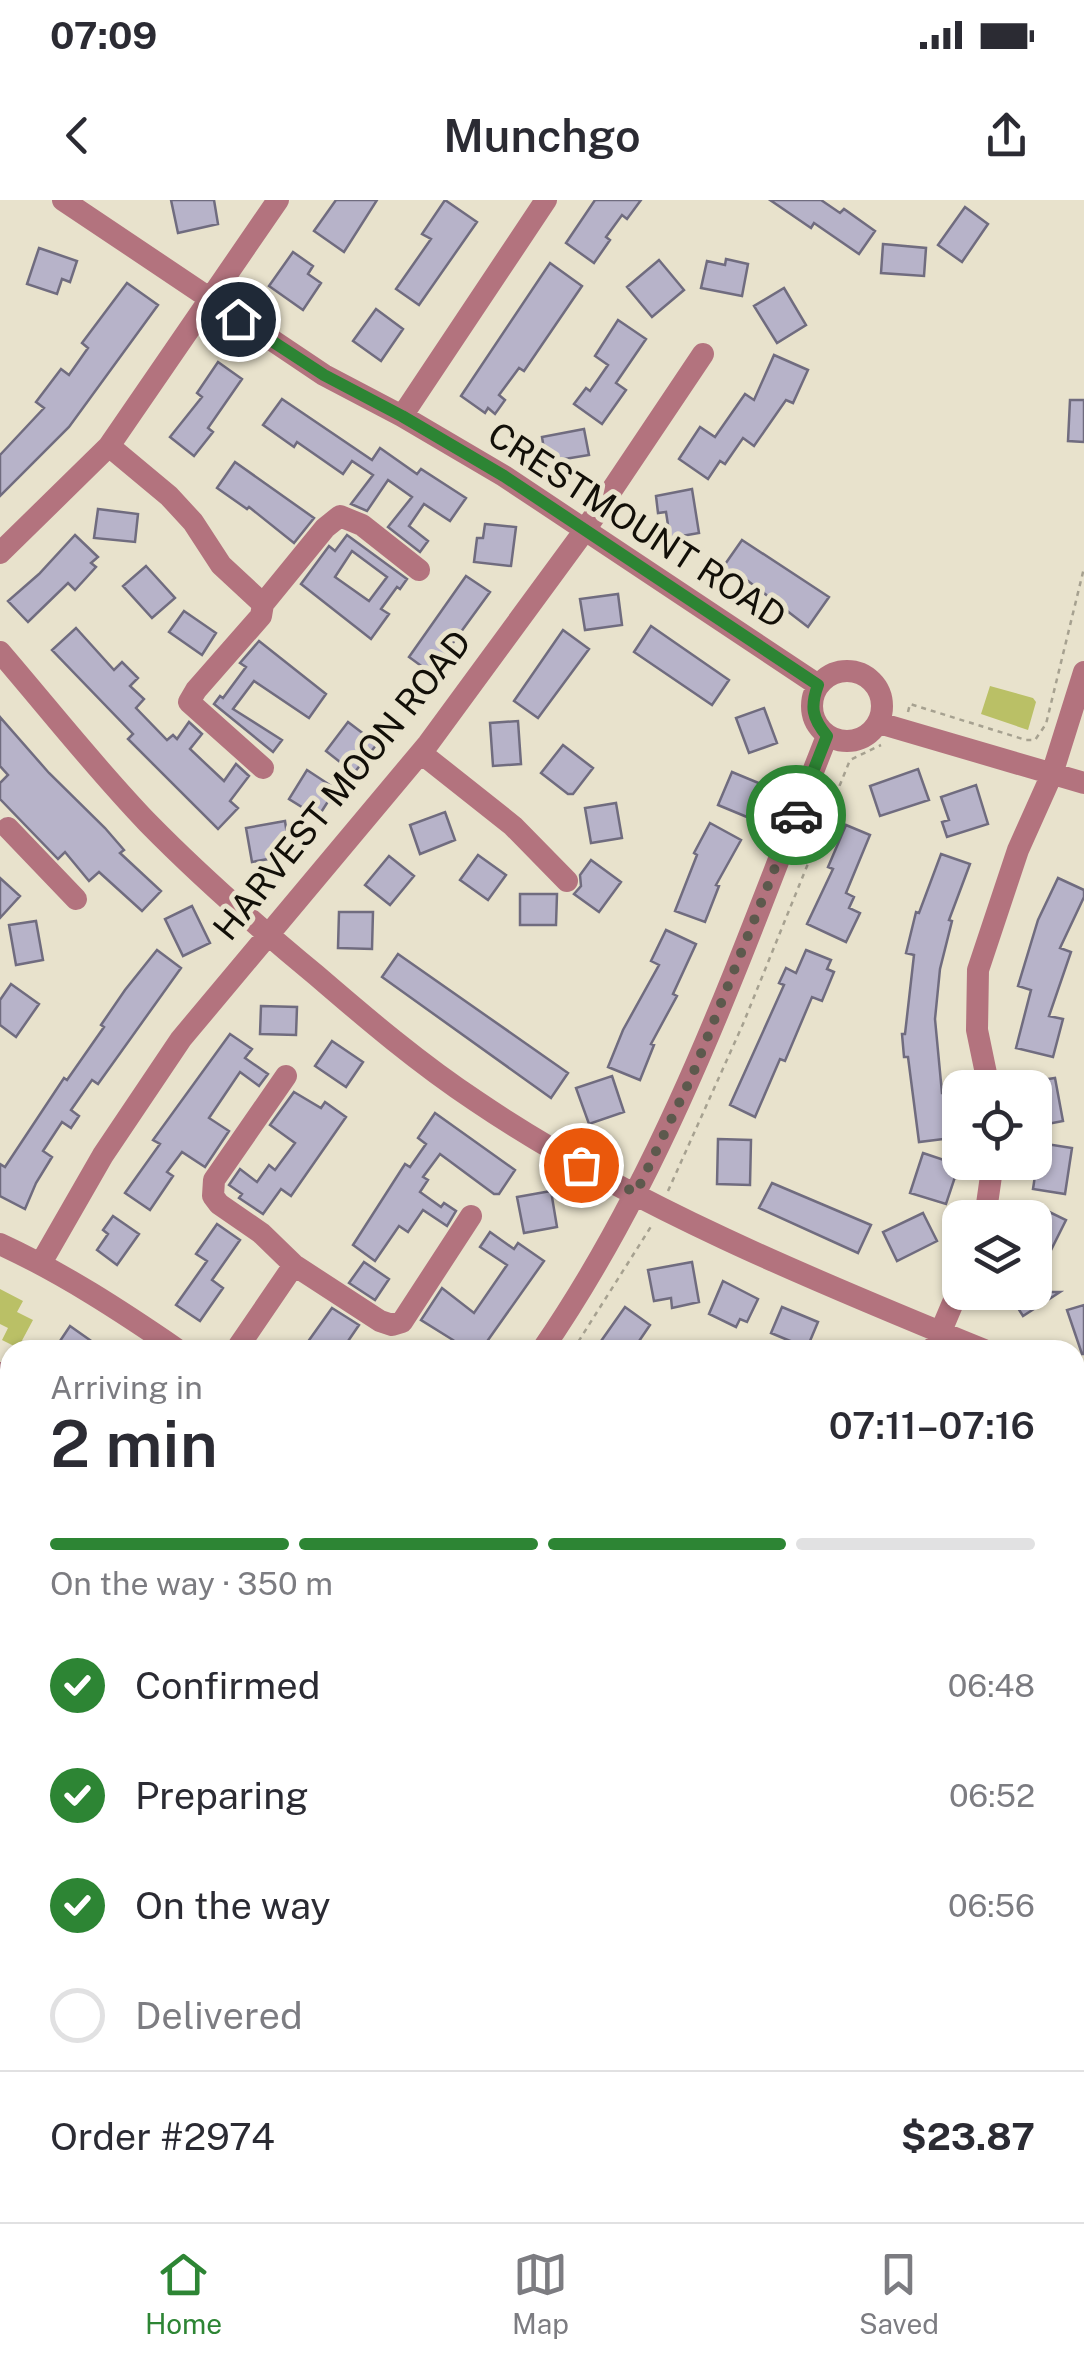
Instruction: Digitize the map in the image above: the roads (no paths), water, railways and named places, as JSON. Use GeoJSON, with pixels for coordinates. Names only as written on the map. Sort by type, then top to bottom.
{"type":"FeatureCollection","features":[{"type":"Feature","properties":{"kind":"street","name":"CRESTMOUNT ROAD"},"geometry":{"type":"LineString","coordinates":[[62,200],[324,375],[504,476],[818,685]]}},
{"type":"Feature","properties":{"kind":"street"},"geometry":{"type":"LineString","coordinates":[[0,553],[108,446],[278,200]]}},
{"type":"Feature","properties":{"kind":"street"},"geometry":{"type":"LineString","coordinates":[[402,416],[546,200]]}},
{"type":"Feature","properties":{"kind":"street","name":"HARVEST MOON ROAD"},"geometry":{"type":"LineString","coordinates":[[40,1263],[103,1155],[181,1040],[421,753],[585,530],[703,354]]}},
{"type":"Feature","properties":{"kind":"street"},"geometry":{"type":"LineString","coordinates":[[108,446],[181,509],[221,565],[263,604]]}},
{"type":"Feature","properties":{"kind":"street"},"geometry":{"type":"LineString","coordinates":[[263,768],[190,702],[196,690],[261,616],[263,604],[324,528],[340,516],[362,525],[419,570]]}},
{"type":"Feature","properties":{"kind":"street"},"geometry":{"type":"LineString","coordinates":[[0,652],[148,822],[266,934],[372,1023],[476,1101],[581,1165],[935,1340]]}},
{"type":"Feature","properties":{"kind":"street"},"geometry":{"type":"LineString","coordinates":[[889,732],[884,702],[875,682],[856,670],[835,672],[818,685],[811,703],[814,721],[827,736],[846,742],[889,732],[1084,782]]}},
{"type":"Feature","properties":{"kind":"street"},"geometry":{"type":"LineString","coordinates":[[985,1070],[977,1030],[978,970],[1018,850],[1052,774],[1084,672]]}},
{"type":"Feature","properties":{"kind":"street"},"geometry":{"type":"LineString","coordinates":[[548,1340],[598,1263],[692,1076],[827,736]]}},
{"type":"Feature","properties":{"kind":"street"},"geometry":{"type":"LineString","coordinates":[[421,753],[513,826],[567,880]]}},
{"type":"Feature","properties":{"kind":"street"},"geometry":{"type":"LineString","coordinates":[[3,828],[76,899]]}},
{"type":"Feature","properties":{"kind":"street"},"geometry":{"type":"LineString","coordinates":[[286,1076],[212,1188],[218,1204],[261,1233],[294,1265],[392,1325],[402,1322],[472,1216]]}},
{"type":"Feature","properties":{"kind":"street"},"geometry":{"type":"LineString","coordinates":[[0,1244],[40,1263],[163,1340]]}},
{"type":"Feature","properties":{"kind":"street"},"geometry":{"type":"LineString","coordinates":[[243,1340],[294,1265]]}},
{"type":"Feature","properties":{"kind":"street"},"geometry":{"type":"LineString","coordinates":[[937,1340],[950,1310]]}}]}
